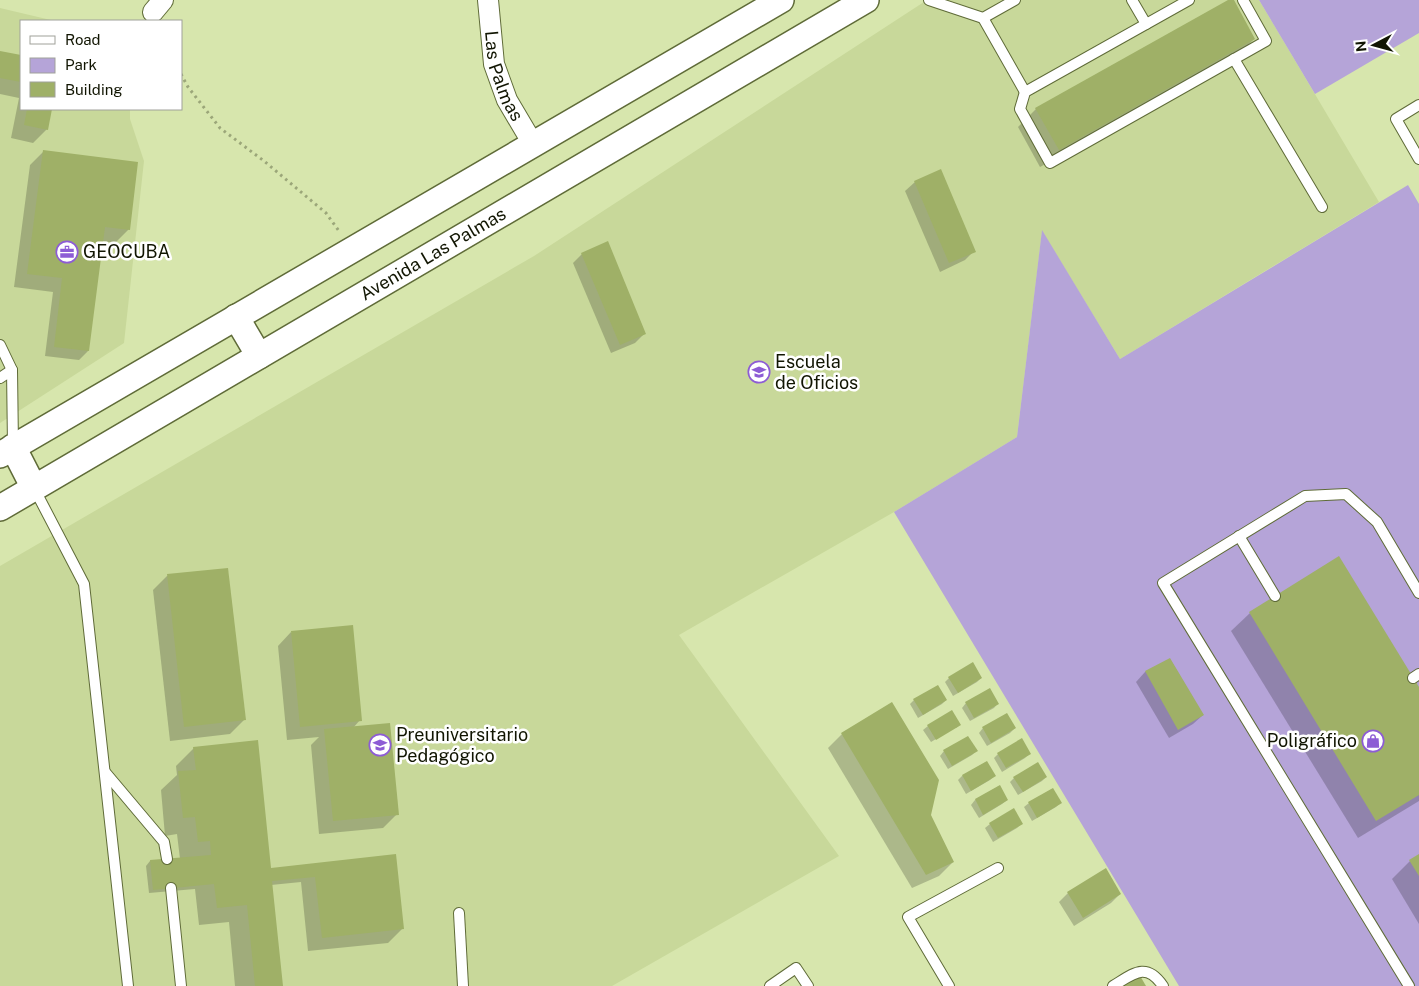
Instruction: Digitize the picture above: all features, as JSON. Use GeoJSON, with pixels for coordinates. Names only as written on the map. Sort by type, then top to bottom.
{"type":"FeatureCollection","features":[{"type":"Feature","properties":{"kind":"street","name":"Las Palmas"},"geometry":{"type":"LineString","coordinates":[[488,0],[494,64],[507,100],[534,144]]}},
{"type":"Feature","properties":{"kind":"street","name":"Avenida Las Palmas"},"geometry":{"type":"LineString","coordinates":[[0,508],[866,0]]}},
{"type":"Feature","properties":{"kind":"street"},"geometry":{"type":"LineString","coordinates":[[34,488],[7,451],[775,4],[792,43]]}},
{"type":"Feature","properties":{"kind":"street"},"geometry":{"type":"LineString","coordinates":[[236,317],[259,356]]}},
{"type":"Feature","properties":{"kind":"lane"},"geometry":{"type":"LineString","coordinates":[[929,0],[983,18],[1025,92]]}},
{"type":"Feature","properties":{"kind":"lane"},"geometry":{"type":"LineString","coordinates":[[983,18],[1015,0]]}},
{"type":"Feature","properties":{"kind":"lane"},"geometry":{"type":"LineString","coordinates":[[1132,0],[1146,24]]}},
{"type":"Feature","properties":{"kind":"lane"},"geometry":{"type":"LineString","coordinates":[[1189,0],[1025,92],[1020,109],[1050,163],[1266,41],[1243,0]]}},
{"type":"Feature","properties":{"kind":"lane"},"geometry":{"type":"LineString","coordinates":[[1234,59],[1322,207]]}},
{"type":"Feature","properties":{"kind":"lane"},"geometry":{"type":"LineString","coordinates":[[1419,105],[1396,119],[1419,159]]}},
{"type":"Feature","properties":{"kind":"lane"},"geometry":{"type":"LineString","coordinates":[[0,344],[12,370],[7,451]]}},
{"type":"Feature","properties":{"kind":"lane"},"geometry":{"type":"LineString","coordinates":[[0,378],[12,370]]}},
{"type":"Feature","properties":{"kind":"lane"},"geometry":{"type":"LineString","coordinates":[[34,488],[84,584],[128,986]]}},
{"type":"Feature","properties":{"kind":"lane"},"geometry":{"type":"LineString","coordinates":[[1409,986],[1163,582],[1304,496],[1346,494],[1376,522],[1419,593]]}},
{"type":"Feature","properties":{"kind":"lane"},"geometry":{"type":"LineString","coordinates":[[1239,536],[1275,596]]}},
{"type":"Feature","properties":{"kind":"lane"},"geometry":{"type":"LineString","coordinates":[[105,772],[164,842],[167,859]]}},
{"type":"Feature","properties":{"kind":"lane"},"geometry":{"type":"LineString","coordinates":[[949,986],[908,917],[998,868]]}},
{"type":"Feature","properties":{"kind":"lane"},"geometry":{"type":"LineString","coordinates":[[171,888],[181,986]]}},
{"type":"Feature","properties":{"kind":"lane"},"geometry":{"type":"LineString","coordinates":[[459,913],[463,986]]}},
{"type":"Feature","properties":{"kind":"lane"},"geometry":{"type":"LineString","coordinates":[[770,986],[796,968],[808,986]]}},
{"type":"Feature","properties":{"kind":"lane"},"geometry":{"type":"LineString","coordinates":[[1113,986],[1138,971],[1157,977],[1163,986]]}},
{"type":"Feature","properties":{"kind":"path"},"geometry":{"type":"LineString","coordinates":[[182,76],[188,87],[220,128],[326,212],[352,249]]}},
{"type":"Feature","properties":{"kind":"shaded area"},"geometry":{"type":"Polygon","coordinates":[[[927,0],[1259,0],[1379,202],[1120,359],[1042,231],[1017,437],[894,512],[679,635],[839,856],[612,986],[0,986],[0,566],[534,256],[927,0]]]}},
{"type":"Feature","properties":{"kind":"shaded area","name":"GEOCUBA"},"geometry":{"type":"Polygon","coordinates":[[[0,8],[51,20],[20,20],[20,110],[130,110],[130,119],[144,161],[124,343],[0,423],[0,8]]]}},
{"type":"Feature","properties":{"kind":"green space"},"geometry":{"type":"Polygon","coordinates":[[[1259,0],[1419,0],[1419,33],[1315,94],[1259,0]]]}},
{"type":"Feature","properties":{"kind":"green space"},"geometry":{"type":"Polygon","coordinates":[[[1408,185],[1419,204],[1419,986],[1179,986],[894,512],[1017,437],[1042,230],[1120,359],[1408,185]]]}},
{"type":"Feature","properties":{"kind":"building"},"geometry":{"type":"Polygon","coordinates":[[[1228,0],[1234,0],[1255,39],[1059,150],[1035,108],[1228,0]]]}},
{"type":"Feature","properties":{"kind":"building"},"geometry":{"type":"Polygon","coordinates":[[[0,51],[20,55],[20,82],[0,78],[0,51]]]}},
{"type":"Feature","properties":{"kind":"building"},"geometry":{"type":"Polygon","coordinates":[[[27,110],[52,110],[48,130],[24,125],[27,110]]]}},
{"type":"Feature","properties":{"kind":"building"},"geometry":{"type":"Polygon","coordinates":[[[43,150],[138,162],[130,230],[105,227],[89,351],[54,347],[62,278],[27,274],[43,150]]]}},
{"type":"Feature","properties":{"kind":"building"},"geometry":{"type":"Polygon","coordinates":[[[941,169],[976,252],[949,263],[914,181],[941,169]]]}},
{"type":"Feature","properties":{"kind":"building"},"geometry":{"type":"Polygon","coordinates":[[[608,241],[646,334],[620,345],[581,253],[608,241]]]}},
{"type":"Feature","properties":{"kind":"building","name":"Poligráfico"},"geometry":{"type":"Polygon","coordinates":[[[1339,556],[1419,687],[1419,795],[1376,821],[1249,612],[1339,556]]]}},
{"type":"Feature","properties":{"kind":"building"},"geometry":{"type":"Polygon","coordinates":[[[228,568],[246,720],[184,727],[167,574],[228,568]]]}},
{"type":"Feature","properties":{"kind":"building"},"geometry":{"type":"Polygon","coordinates":[[[353,625],[362,721],[300,727],[291,631],[353,625]]]}},
{"type":"Feature","properties":{"kind":"building"},"geometry":{"type":"Polygon","coordinates":[[[1170,658],[1204,715],[1178,730],[1145,671],[1170,658]]]}},
{"type":"Feature","properties":{"kind":"building"},"geometry":{"type":"Polygon","coordinates":[[[973,662],[982,678],[958,693],[948,677],[973,662]]]}},
{"type":"Feature","properties":{"kind":"building"},"geometry":{"type":"Polygon","coordinates":[[[938,685],[947,700],[923,715],[913,699],[938,685]]]}},
{"type":"Feature","properties":{"kind":"building"},"geometry":{"type":"Polygon","coordinates":[[[990,688],[999,704],[974,718],[965,702],[990,688]]]}},
{"type":"Feature","properties":{"kind":"building"},"geometry":{"type":"Polygon","coordinates":[[[892,702],[939,780],[931,815],[954,862],[926,875],[841,733],[892,702]]]}},
{"type":"Feature","properties":{"kind":"building"},"geometry":{"type":"Polygon","coordinates":[[[952,710],[961,725],[936,740],[927,725],[952,710]]]}},
{"type":"Feature","properties":{"kind":"building"},"geometry":{"type":"Polygon","coordinates":[[[1007,713],[1016,728],[991,743],[982,727],[1007,713]]]}},
{"type":"Feature","properties":{"kind":"building"},"geometry":{"type":"Polygon","coordinates":[[[390,723],[399,815],[333,821],[324,729],[390,723]]]}},
{"type":"Feature","properties":{"kind":"building"},"geometry":{"type":"Polygon","coordinates":[[[968,736],[978,751],[952,766],[943,750],[968,736]]]}},
{"type":"Feature","properties":{"kind":"building"},"geometry":{"type":"Polygon","coordinates":[[[1022,738],[1031,754],[1006,768],[997,753],[1022,738]]]}},
{"type":"Feature","properties":{"kind":"building"},"geometry":{"type":"Polygon","coordinates":[[[258,740],[271,868],[396,854],[404,929],[322,938],[315,877],[272,881],[283,986],[255,986],[247,905],[217,908],[214,884],[153,890],[150,860],[211,855],[210,841],[198,842],[195,817],[183,818],[178,771],[196,770],[193,747],[258,740]]]}},
{"type":"Feature","properties":{"kind":"building"},"geometry":{"type":"Polygon","coordinates":[[[987,761],[996,776],[971,791],[962,775],[987,761]]]}},
{"type":"Feature","properties":{"kind":"building"},"geometry":{"type":"Polygon","coordinates":[[[1038,762],[1047,777],[1023,792],[1013,777],[1038,762]]]}},
{"type":"Feature","properties":{"kind":"building"},"geometry":{"type":"Polygon","coordinates":[[[1000,785],[1008,800],[983,815],[975,799],[1000,785]]]}},
{"type":"Feature","properties":{"kind":"building"},"geometry":{"type":"Polygon","coordinates":[[[1053,788],[1062,803],[1037,818],[1028,802],[1053,788]]]}},
{"type":"Feature","properties":{"kind":"building"},"geometry":{"type":"Polygon","coordinates":[[[1014,808],[1023,824],[998,838],[989,823],[1014,808]]]}},
{"type":"Feature","properties":{"kind":"building"},"geometry":{"type":"Polygon","coordinates":[[[1419,854],[1419,876],[1409,860],[1419,854]]]}},
{"type":"Feature","properties":{"kind":"building"},"geometry":{"type":"Polygon","coordinates":[[[1106,868],[1121,894],[1083,918],[1067,892],[1106,868]]]}},
{"type":"Feature","properties":{"kind":"building"},"geometry":{"type":"Polygon","coordinates":[[[1139,974],[1146,986],[1120,986],[1139,974]]]}},
{"type":"Feature","properties":{"kind":"place","name":"GEOCUBA"},"geometry":{"type":"Point","coordinates":[67,252]}},
{"type":"Feature","properties":{"kind":"place","name":"Escuela de Oficios"},"geometry":{"type":"Point","coordinates":[759,372]}},
{"type":"Feature","properties":{"kind":"place","name":"Poligráfico"},"geometry":{"type":"Point","coordinates":[1373,741]}},
{"type":"Feature","properties":{"kind":"place","name":"Preuniversitario Pedagógico"},"geometry":{"type":"Point","coordinates":[380,745]}}]}
